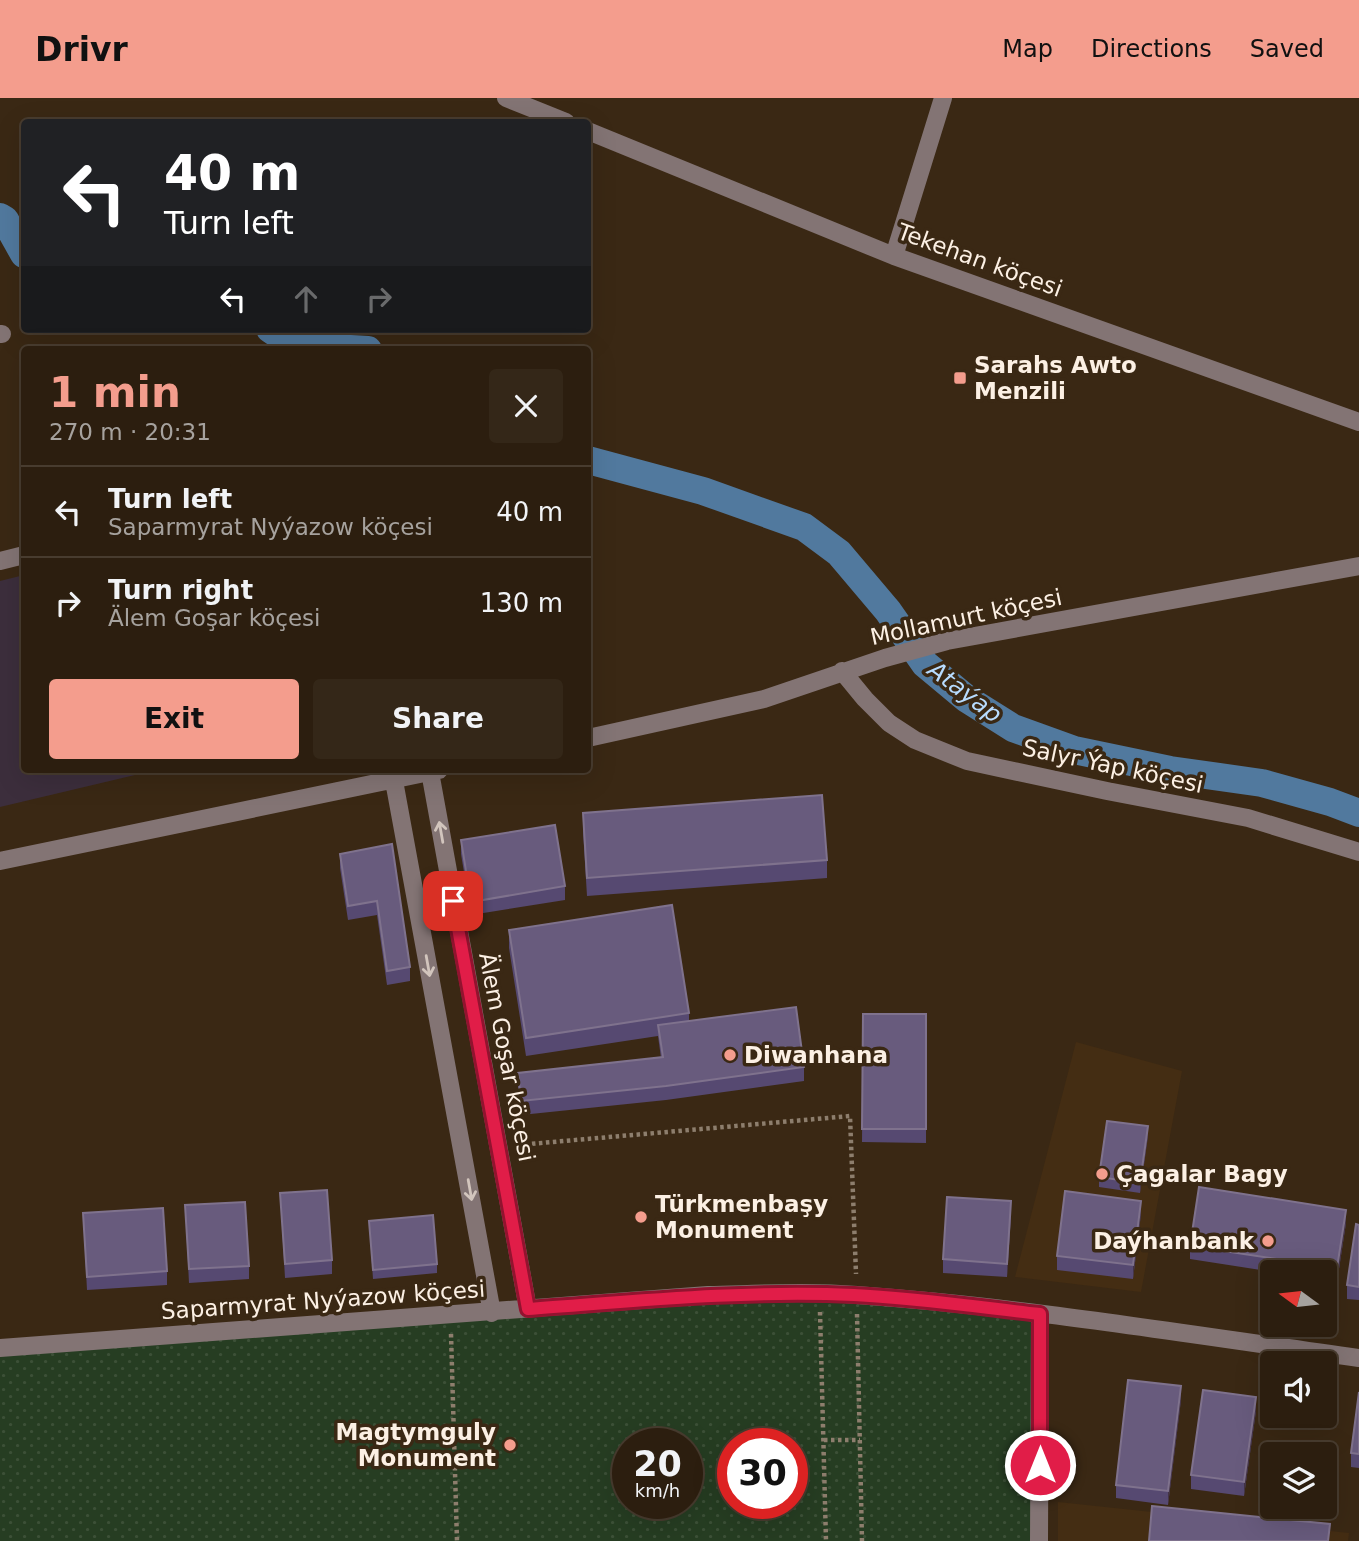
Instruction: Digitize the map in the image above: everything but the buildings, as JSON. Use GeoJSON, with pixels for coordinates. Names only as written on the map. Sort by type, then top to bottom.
{"type":"FeatureCollection","features":[{"type":"Feature","properties":{"kind":"street"},"geometry":{"type":"LineString","coordinates":[[506,98],[558,119]]}},
{"type":"Feature","properties":{"kind":"street"},"geometry":{"type":"LineString","coordinates":[[894,256],[943,98]]}},
{"type":"Feature","properties":{"kind":"street","name":"Tekehan köçesi"},"geometry":{"type":"LineString","coordinates":[[591,132],[894,256],[1359,422]]}},
{"type":"Feature","properties":{"kind":"street"},"geometry":{"type":"LineString","coordinates":[[0,561],[21,556]]}},
{"type":"Feature","properties":{"kind":"street","name":"Mollamurt köçesi"},"geometry":{"type":"LineString","coordinates":[[591,737],[764,699],[842,671],[947,641],[1359,566]]}},
{"type":"Feature","properties":{"kind":"street","name":"Salyr Ýap köçesi"},"geometry":{"type":"LineString","coordinates":[[842,671],[890,723],[915,740],[967,761],[1248,818],[1359,852]]}},
{"type":"Feature","properties":{"kind":"street","name":"Älem Goşar köçesi"},"geometry":{"type":"LineString","coordinates":[[436,773],[498,1147],[528,1309]]}},
{"type":"Feature","properties":{"kind":"street"},"geometry":{"type":"LineString","coordinates":[[0,861],[393,774],[492,1313]]}},
{"type":"Feature","properties":{"kind":"street","name":"Saparmyrat Nyýazow köçesi"},"geometry":{"type":"LineString","coordinates":[[0,1348],[708,1295],[820,1294],[857,1295],[1040,1314],[1359,1358]]}},
{"type":"Feature","properties":{"kind":"street"},"geometry":{"type":"LineString","coordinates":[[1039,1541],[1040,1314]]}},
{"type":"Feature","properties":{"kind":"path"},"geometry":{"type":"LineString","coordinates":[[498,1147],[850,1115],[862,1541]]}},
{"type":"Feature","properties":{"kind":"path"},"geometry":{"type":"LineString","coordinates":[[820,1294],[826,1541]]}},
{"type":"Feature","properties":{"kind":"path"},"geometry":{"type":"LineString","coordinates":[[450,1316],[457,1541]]}},
{"type":"Feature","properties":{"kind":"path"},"geometry":{"type":"LineString","coordinates":[[824,1440],[860,1440]]}},
{"type":"Feature","properties":{"kind":"shaded area"},"geometry":{"type":"Polygon","coordinates":[[[21,576],[21,773],[143,773],[0,807],[0,581],[21,576]]]}},
{"type":"Feature","properties":{"kind":"shaded area","name":"Çagalar Bagy"},"geometry":{"type":"Polygon","coordinates":[[[1076,1042],[1182,1071],[1141,1292],[1015,1277],[1076,1042]]]}},
{"type":"Feature","properties":{"kind":"shaded area"},"geometry":{"type":"Polygon","coordinates":[[[1058,1502],[1349,1533],[1348,1541],[1058,1541],[1058,1502]]]}},
{"type":"Feature","properties":{"kind":"green space"},"geometry":{"type":"Polygon","coordinates":[[[708,1295],[1040,1314],[1039,1541],[0,1541],[0,1348],[708,1295]]]}},
{"type":"Feature","properties":{"kind":"waterway","name":"Ataýap"},"geometry":{"type":"LineString","coordinates":[[0,217],[5,220],[21,249]]}},
{"type":"Feature","properties":{"kind":"waterway","name":"Ataýap"},"geometry":{"type":"LineString","coordinates":[[276,333],[289,342],[310,346]]}},
{"type":"Feature","properties":{"kind":"waterway","name":"Ataýap"},"geometry":{"type":"LineString","coordinates":[[591,461],[703,491],[804,527],[839,553],[888,611],[925,664],[967,699],[1013,728],[1074,750],[1170,770],[1262,783],[1359,813]]}},
{"type":"Feature","properties":{"kind":"place","name":"Sarahs Awto Menzili"},"geometry":{"type":"Point","coordinates":[960,378]}},
{"type":"Feature","properties":{"kind":"place","name":"Diwanhana"},"geometry":{"type":"Point","coordinates":[730,1055]}},
{"type":"Feature","properties":{"kind":"place","name":"Çagalar Bagy"},"geometry":{"type":"Point","coordinates":[1102,1174]}},
{"type":"Feature","properties":{"kind":"place","name":"Türkmenbaşy Monument"},"geometry":{"type":"Point","coordinates":[641,1217]}},
{"type":"Feature","properties":{"kind":"place","name":"Daýhanbank"},"geometry":{"type":"Point","coordinates":[1268,1241]}},
{"type":"Feature","properties":{"kind":"place","name":"Magtymguly Monument"},"geometry":{"type":"Point","coordinates":[510,1445]}},
{"type":"Feature","properties":{"kind":"route"},"geometry":{"type":"LineString","coordinates":[[453,901],[528,1309],[708,1295],[779,1293],[857,1295],[1040,1314],[1040,1465]]}}]}
